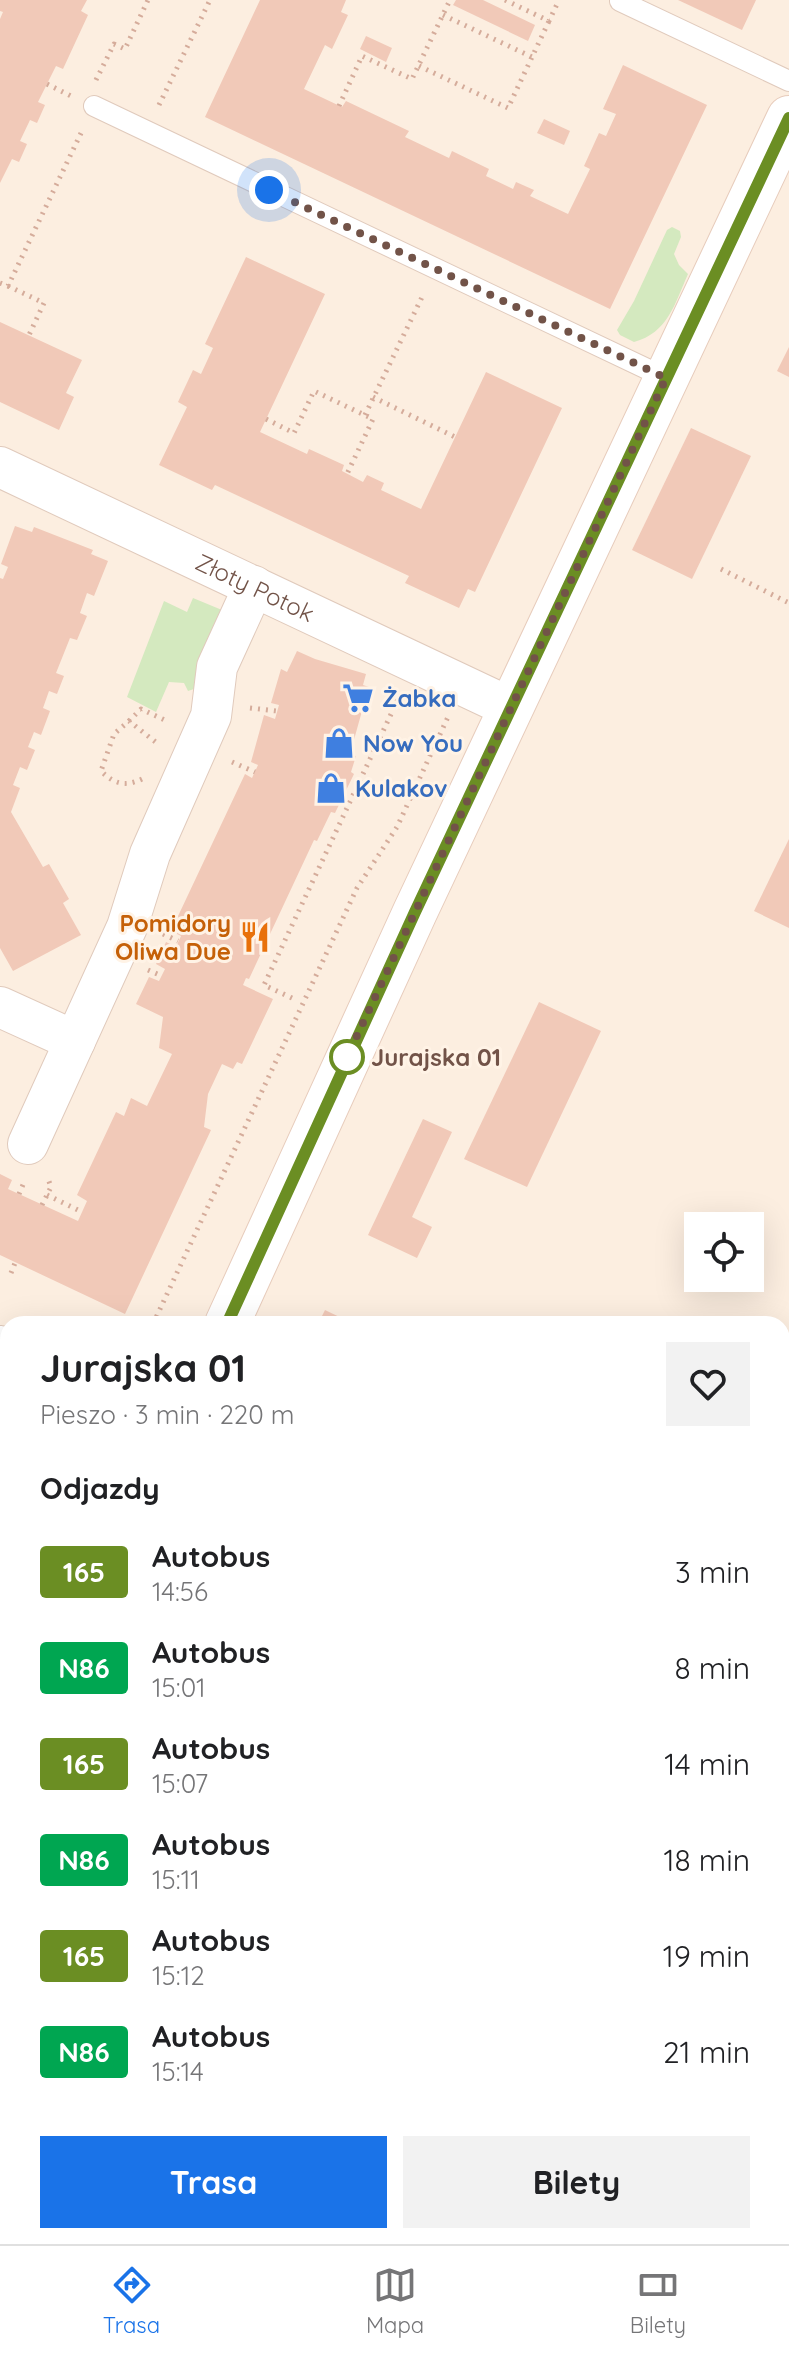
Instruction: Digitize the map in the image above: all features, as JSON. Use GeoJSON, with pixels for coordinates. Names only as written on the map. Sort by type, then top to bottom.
{"type":"FeatureCollection","features":[{"type":"Feature","properties":{"kind":"street"},"geometry":{"type":"LineString","coordinates":[[231,1316],[339,1075],[789,118]]}},
{"type":"Feature","properties":{"kind":"street","name":"Złoty Potok"},"geometry":{"type":"LineString","coordinates":[[0,467],[511,708]]}},
{"type":"Feature","properties":{"kind":"street"},"geometry":{"type":"LineString","coordinates":[[28,1144],[127,927],[150,854],[211,716],[217,667],[254,586]]}},
{"type":"Feature","properties":{"kind":"street"},"geometry":{"type":"LineString","coordinates":[[0,1007],[75,1041]]}},
{"type":"Feature","properties":{"kind":"lane"},"geometry":{"type":"LineString","coordinates":[[620,1],[789,81]]}},
{"type":"Feature","properties":{"kind":"lane"},"geometry":{"type":"LineString","coordinates":[[94,106],[666,378]]}},
{"type":"Feature","properties":{"kind":"path"},"geometry":{"type":"LineString","coordinates":[[8,286],[94,106],[94,84],[114,44],[125,49],[148,0]]}},
{"type":"Feature","properties":{"kind":"path"},"geometry":{"type":"LineString","coordinates":[[146,131],[210,0]]}},
{"type":"Feature","properties":{"kind":"path"},"geometry":{"type":"LineString","coordinates":[[339,106],[362,56],[412,79],[450,0]]}},
{"type":"Feature","properties":{"kind":"path"},"geometry":{"type":"LineString","coordinates":[[505,0],[549,21]]}},
{"type":"Feature","properties":{"kind":"path"},"geometry":{"type":"LineString","coordinates":[[419,66],[508,108],[559,0]]}},
{"type":"Feature","properties":{"kind":"path"},"geometry":{"type":"LineString","coordinates":[[443,15],[532,57]]}},
{"type":"Feature","properties":{"kind":"path"},"geometry":{"type":"LineString","coordinates":[[365,415],[436,269]]}},
{"type":"Feature","properties":{"kind":"path"},"geometry":{"type":"LineString","coordinates":[[0,283],[44,303],[29,335]]}},
{"type":"Feature","properties":{"kind":"path"},"geometry":{"type":"LineString","coordinates":[[266,419],[294,433],[314,391],[373,419],[347,474]]}},
{"type":"Feature","properties":{"kind":"path"},"geometry":{"type":"LineString","coordinates":[[373,397],[455,437]]}},
{"type":"Feature","properties":{"kind":"path"},"geometry":{"type":"LineString","coordinates":[[721,569],[789,603]]}},
{"type":"Feature","properties":{"kind":"path"},"geometry":{"type":"LineString","coordinates":[[157,1316],[357,888],[397,827],[463,685]]}},
{"type":"Feature","properties":{"kind":"path"},"geometry":{"type":"LineString","coordinates":[[292,998],[264,985],[401,694]]}},
{"type":"Feature","properties":{"kind":"path"},"geometry":{"type":"LineString","coordinates":[[47,1195],[82,1212]]}},
{"type":"Feature","properties":{"kind":"path"},"geometry":{"type":"LineString","coordinates":[[11,1273],[15,1263]]}},
{"type":"Feature","properties":{"kind":"green space"},"geometry":{"type":"Polygon","coordinates":[[[672,227],[680,231],[681,237],[674,254],[688,274],[663,324],[646,338],[634,342],[617,330],[667,230],[672,227]]]}},
{"type":"Feature","properties":{"kind":"green space"},"geometry":{"type":"Polygon","coordinates":[[[193,598],[222,610],[200,687],[188,691],[184,683],[169,682],[156,712],[127,697],[164,601],[187,612],[193,598]]]}},
{"type":"Feature","properties":{"kind":"building"},"geometry":{"type":"Polygon","coordinates":[[[0,0],[87,0],[81,11],[88,15],[63,69],[56,66],[38,102],[45,105],[37,123],[30,120],[20,141],[27,144],[19,162],[12,159],[0,183],[0,19],[3,12],[0,11],[0,0]]]}},
{"type":"Feature","properties":{"kind":"building"},"geometry":{"type":"Polygon","coordinates":[[[260,0],[346,0],[341,12],[348,15],[332,49],[325,45],[304,89],[342,107],[346,101],[409,131],[405,137],[449,158],[452,151],[489,169],[486,176],[513,189],[516,182],[534,190],[530,196],[568,214],[590,169],[584,166],[599,133],[606,136],[616,114],[603,109],[623,65],[707,105],[610,309],[205,117],[260,0]]]}},
{"type":"Feature","properties":{"kind":"building"},"geometry":{"type":"Polygon","coordinates":[[[456,0],[483,0],[535,25],[528,41],[453,5],[456,0]]]}},
{"type":"Feature","properties":{"kind":"building"},"geometry":{"type":"Polygon","coordinates":[[[678,0],[756,0],[742,30],[678,0]]]}},
{"type":"Feature","properties":{"kind":"building"},"geometry":{"type":"Polygon","coordinates":[[[366,36],[392,48],[386,62],[360,49],[366,36]]]}},
{"type":"Feature","properties":{"kind":"building"},"geometry":{"type":"Polygon","coordinates":[[[544,119],[570,131],[564,145],[537,133],[544,119]]]}},
{"type":"Feature","properties":{"kind":"building"},"geometry":{"type":"Polygon","coordinates":[[[246,257],[325,294],[260,432],[307,454],[309,449],[344,465],[342,471],[363,482],[367,475],[384,483],[381,490],[421,509],[486,372],[562,408],[475,592],[468,589],[459,608],[405,583],[409,576],[215,485],[212,490],[159,465],[187,407],[178,402],[193,370],[201,374],[213,348],[205,344],[246,257]]]}},
{"type":"Feature","properties":{"kind":"building"},"geometry":{"type":"Polygon","coordinates":[[[0,322],[82,360],[66,393],[74,397],[59,430],[0,402],[0,322]]]}},
{"type":"Feature","properties":{"kind":"building"},"geometry":{"type":"Polygon","coordinates":[[[789,347],[789,377],[777,371],[789,347]]]}},
{"type":"Feature","properties":{"kind":"building"},"geometry":{"type":"Polygon","coordinates":[[[691,428],[751,456],[692,579],[632,550],[691,428]]]}},
{"type":"Feature","properties":{"kind":"building"},"geometry":{"type":"Polygon","coordinates":[[[15,526],[32,532],[34,527],[93,550],[91,554],[108,561],[94,596],[87,593],[80,613],[87,616],[77,640],[70,638],[56,673],[64,676],[57,694],[49,691],[43,708],[50,711],[41,735],[34,732],[28,747],[35,750],[27,770],[20,767],[13,785],[20,788],[11,812],[43,867],[49,864],[69,899],[63,903],[81,935],[13,971],[0,948],[0,578],[3,579],[8,567],[1,564],[15,526]]]}},
{"type":"Feature","properties":{"kind":"building"},"geometry":{"type":"Polygon","coordinates":[[[297,651],[366,674],[363,685],[375,689],[368,713],[362,711],[350,754],[356,756],[351,772],[354,774],[335,813],[331,812],[317,841],[314,840],[249,979],[246,978],[243,985],[273,999],[242,1064],[237,1062],[233,1069],[222,1064],[208,1094],[204,1127],[211,1130],[125,1314],[0,1255],[0,1174],[12,1180],[8,1189],[78,1221],[87,1201],[77,1195],[116,1112],[124,1116],[131,1098],[147,1106],[172,1054],[159,1048],[163,1017],[136,1004],[149,977],[159,981],[165,969],[156,964],[166,942],[176,947],[181,936],[171,931],[245,774],[252,778],[258,765],[251,762],[264,715],[275,719],[279,705],[271,703],[281,669],[287,672],[297,651]]]}},
{"type":"Feature","properties":{"kind":"building"},"geometry":{"type":"Polygon","coordinates":[[[789,839],[789,928],[754,911],[789,839]]]}},
{"type":"Feature","properties":{"kind":"building"},"geometry":{"type":"Polygon","coordinates":[[[539,1002],[601,1031],[527,1187],[464,1159],[539,1002]]]}},
{"type":"Feature","properties":{"kind":"building"},"geometry":{"type":"Polygon","coordinates":[[[423,1119],[452,1132],[412,1217],[432,1227],[417,1258],[368,1235],[423,1119]]]}},
{"type":"Feature","properties":{"kind":"building"},"geometry":{"type":"Polygon","coordinates":[[[325,1310],[337,1316],[322,1316],[325,1310]]]}},
{"type":"Feature","properties":{"kind":"bus line","name":"165"},"geometry":{"type":"LineString","coordinates":[[231,1316],[339,1075],[789,118]]}},
{"type":"Feature","properties":{"kind":"place","name":"Żabka"},"geometry":{"type":"Point","coordinates":[358,698]}},
{"type":"Feature","properties":{"kind":"place","name":"Now You"},"geometry":{"type":"Point","coordinates":[339,743]}},
{"type":"Feature","properties":{"kind":"place","name":"Kulakov"},"geometry":{"type":"Point","coordinates":[331,788]}},
{"type":"Feature","properties":{"kind":"place","name":"Pomidory Oliwa Due"},"geometry":{"type":"Point","coordinates":[255,937]}},
{"type":"Feature","properties":{"kind":"place","name":"Jurajska 01"},"geometry":{"type":"Point","coordinates":[347,1057]}},
{"type":"Feature","properties":{"kind":"route"},"geometry":{"type":"LineString","coordinates":[[269,190],[666,378],[347,1057]]}}]}
